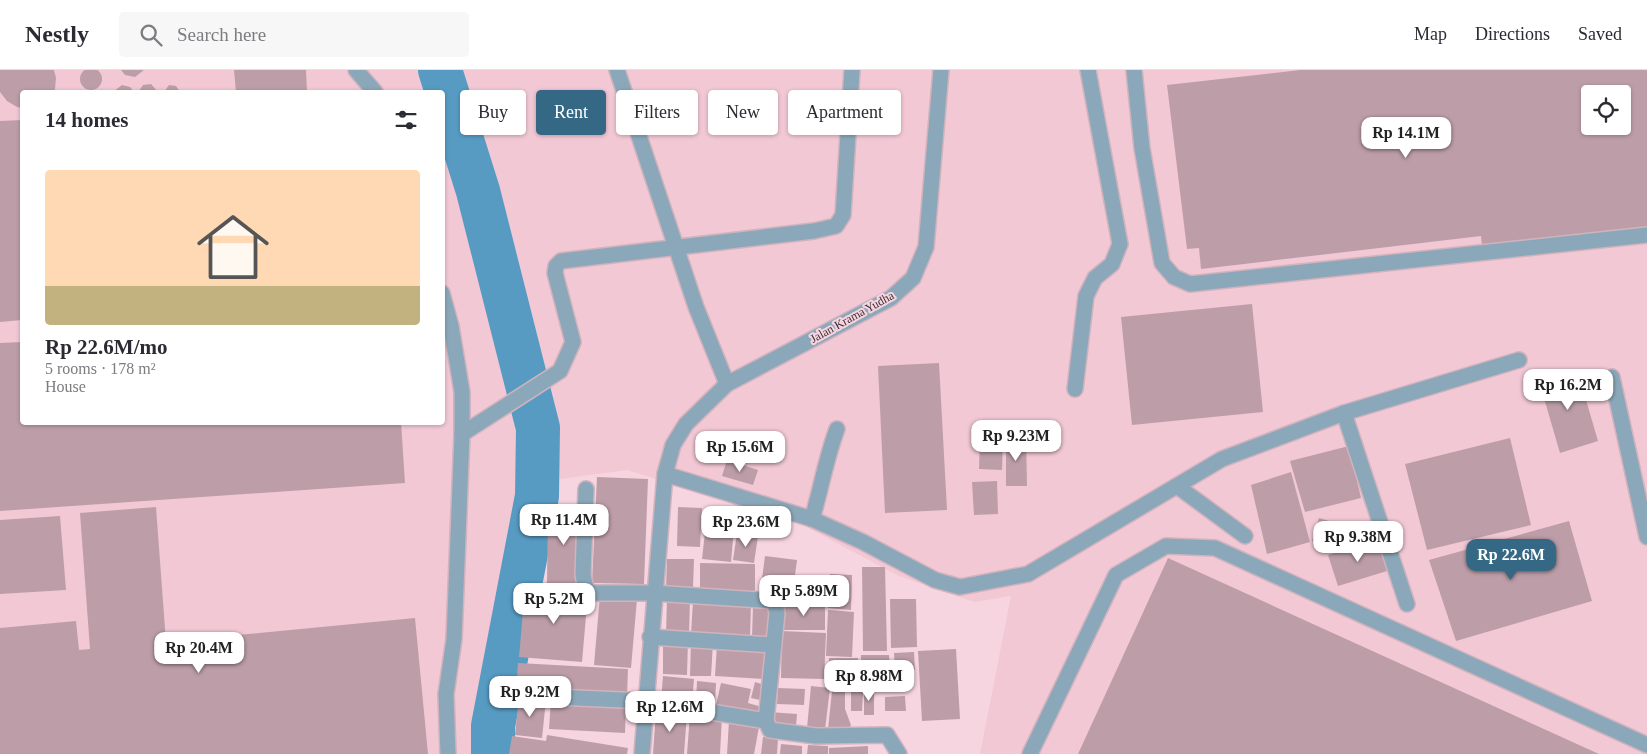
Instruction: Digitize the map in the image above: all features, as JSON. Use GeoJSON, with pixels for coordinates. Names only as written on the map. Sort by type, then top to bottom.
{"type":"FeatureCollection","features":[{"type":"Feature","properties":{"kind":"street"},"geometry":{"type":"LineString","coordinates":[[356,70],[373,90]]}},
{"type":"Feature","properties":{"kind":"street"},"geometry":{"type":"LineString","coordinates":[[617,70],[696,307],[727,384]]}},
{"type":"Feature","properties":{"kind":"street"},"geometry":{"type":"LineString","coordinates":[[462,434],[560,371],[573,342],[555,273],[556,266],[561,261],[814,231],[836,226],[843,215],[852,70]]}},
{"type":"Feature","properties":{"kind":"street","name":"Jalan Krama Yudha"},"geometry":{"type":"LineString","coordinates":[[642,754],[644,701],[665,474],[674,445],[686,424],[727,384],[891,298],[913,278],[926,247],[941,70]]}},
{"type":"Feature","properties":{"kind":"street"},"geometry":{"type":"LineString","coordinates":[[1076,389],[1086,296],[1095,278],[1112,264],[1120,244],[1088,70]]}},
{"type":"Feature","properties":{"kind":"street"},"geometry":{"type":"LineString","coordinates":[[1134,70],[1142,148],[1162,263],[1174,277],[1190,284],[1647,236]]}},
{"type":"Feature","properties":{"kind":"street"},"geometry":{"type":"LineString","coordinates":[[445,303],[452,326],[462,392],[454,638],[446,694],[448,754]]}},
{"type":"Feature","properties":{"kind":"street"},"geometry":{"type":"LineString","coordinates":[[665,474],[812,519],[863,542],[935,580],[960,587],[1028,574],[1222,459],[1344,413],[1519,360]]}},
{"type":"Feature","properties":{"kind":"street"},"geometry":{"type":"LineString","coordinates":[[1612,377],[1647,537]]}},
{"type":"Feature","properties":{"kind":"street"},"geometry":{"type":"LineString","coordinates":[[1344,413],[1407,604]]}},
{"type":"Feature","properties":{"kind":"street"},"geometry":{"type":"LineString","coordinates":[[812,519],[826,474],[829,451],[837,429]]}},
{"type":"Feature","properties":{"kind":"street"},"geometry":{"type":"LineString","coordinates":[[1177,486],[1245,536]]}},
{"type":"Feature","properties":{"kind":"street"},"geometry":{"type":"LineString","coordinates":[[586,489],[583,575],[586,590],[593,593],[653,593],[774,601],[777,613],[772,645],[766,721],[770,730],[816,736],[886,735],[899,754]]}},
{"type":"Feature","properties":{"kind":"street"},"geometry":{"type":"LineString","coordinates":[[1030,754],[1116,575],[1166,546],[1215,548],[1647,744]]}},
{"type":"Feature","properties":{"kind":"street"},"geometry":{"type":"LineString","coordinates":[[650,636],[772,645]]}},
{"type":"Feature","properties":{"kind":"street"},"geometry":{"type":"LineString","coordinates":[[511,695],[644,701],[766,721]]}},
{"type":"Feature","properties":{"kind":"shaded area"},"geometry":{"type":"Polygon","coordinates":[[[0,70],[1647,70],[1647,754],[980,754],[1011,596],[974,602],[899,576],[797,522],[627,470],[545,481],[505,672],[504,754],[0,754],[0,70]]]}},
{"type":"Feature","properties":{"kind":"building"},"geometry":{"type":"Polygon","coordinates":[[[91,68],[99,71],[102,79],[99,87],[91,90],[83,87],[80,79],[83,71],[91,68]]]}},
{"type":"Feature","properties":{"kind":"building"},"geometry":{"type":"Polygon","coordinates":[[[0,70],[54,70],[56,78],[54,90],[20,90],[20,108],[7,101],[0,92],[0,70]]]}},
{"type":"Feature","properties":{"kind":"building"},"geometry":{"type":"Polygon","coordinates":[[[121,70],[144,70],[135,77],[125,75],[121,70]]]}},
{"type":"Feature","properties":{"kind":"building"},"geometry":{"type":"Polygon","coordinates":[[[234,70],[306,70],[307,90],[236,90],[234,70]]]}},
{"type":"Feature","properties":{"kind":"building"},"geometry":{"type":"Polygon","coordinates":[[[1300,70],[1647,70],[1647,227],[1482,246],[1481,236],[1201,269],[1199,248],[1187,249],[1167,85],[1300,70]]]}},
{"type":"Feature","properties":{"kind":"building"},"geometry":{"type":"Polygon","coordinates":[[[151,84],[156,90],[139,90],[143,85],[151,84]]]}},
{"type":"Feature","properties":{"kind":"building"},"geometry":{"type":"Polygon","coordinates":[[[122,85],[130,87],[132,90],[116,90],[122,85]]]}},
{"type":"Feature","properties":{"kind":"building"},"geometry":{"type":"Polygon","coordinates":[[[169,85],[176,86],[179,90],[165,90],[169,85]]]}},
{"type":"Feature","properties":{"kind":"building"},"geometry":{"type":"Polygon","coordinates":[[[20,120],[20,320],[0,322],[0,121],[20,120]]]}},
{"type":"Feature","properties":{"kind":"building"},"geometry":{"type":"Polygon","coordinates":[[[1252,304],[1263,412],[1132,425],[1121,317],[1252,304]]]}},
{"type":"Feature","properties":{"kind":"building"},"geometry":{"type":"Polygon","coordinates":[[[20,342],[20,425],[401,425],[405,483],[0,511],[0,343],[20,342]]]}},
{"type":"Feature","properties":{"kind":"building"},"geometry":{"type":"Polygon","coordinates":[[[939,363],[947,510],[885,513],[878,366],[939,363]]]}},
{"type":"Feature","properties":{"kind":"building"},"geometry":{"type":"Polygon","coordinates":[[[1577,369],[1598,441],[1560,453],[1539,381],[1577,369]]]}},
{"type":"Feature","properties":{"kind":"building"},"geometry":{"type":"Polygon","coordinates":[[[1006,437],[1026,437],[1027,486],[1006,486],[1006,437]]]}},
{"type":"Feature","properties":{"kind":"building"},"geometry":{"type":"Polygon","coordinates":[[[980,438],[1003,439],[1002,470],[979,469],[980,438]]]}},
{"type":"Feature","properties":{"kind":"building"},"geometry":{"type":"Polygon","coordinates":[[[1510,438],[1531,525],[1427,550],[1405,464],[1510,438]]]}},
{"type":"Feature","properties":{"kind":"building"},"geometry":{"type":"Polygon","coordinates":[[[1349,446],[1361,498],[1305,512],[1290,461],[1349,446]]]}},
{"type":"Feature","properties":{"kind":"building"},"geometry":{"type":"Polygon","coordinates":[[[727,460],[758,470],[753,485],[722,476],[727,460]]]}},
{"type":"Feature","properties":{"kind":"building"},"geometry":{"type":"Polygon","coordinates":[[[1291,472],[1310,542],[1267,554],[1251,485],[1291,472]]]}},
{"type":"Feature","properties":{"kind":"building"},"geometry":{"type":"Polygon","coordinates":[[[597,477],[648,479],[644,584],[592,583],[597,477]]]}},
{"type":"Feature","properties":{"kind":"building"},"geometry":{"type":"Polygon","coordinates":[[[997,481],[998,514],[974,515],[972,482],[997,481]]]}},
{"type":"Feature","properties":{"kind":"building"},"geometry":{"type":"Polygon","coordinates":[[[156,507],[166,642],[415,618],[428,754],[0,754],[0,628],[76,621],[79,650],[90,649],[80,513],[156,507]]]}},
{"type":"Feature","properties":{"kind":"building"},"geometry":{"type":"Polygon","coordinates":[[[678,507],[702,508],[700,547],[677,546],[678,507]]]}},
{"type":"Feature","properties":{"kind":"building"},"geometry":{"type":"Polygon","coordinates":[[[548,508],[581,508],[580,585],[547,585],[548,508]]]}},
{"type":"Feature","properties":{"kind":"building"},"geometry":{"type":"Polygon","coordinates":[[[707,514],[735,517],[731,562],[702,559],[707,514]]]}},
{"type":"Feature","properties":{"kind":"building"},"geometry":{"type":"Polygon","coordinates":[[[60,516],[66,590],[0,594],[0,520],[60,516]]]}},
{"type":"Feature","properties":{"kind":"building"},"geometry":{"type":"Polygon","coordinates":[[[1319,518],[1345,526],[1339,547],[1312,541],[1319,518]]]}},
{"type":"Feature","properties":{"kind":"building"},"geometry":{"type":"Polygon","coordinates":[[[1569,521],[1592,601],[1456,641],[1429,560],[1569,521]]]}},
{"type":"Feature","properties":{"kind":"building"},"geometry":{"type":"Polygon","coordinates":[[[737,533],[758,536],[754,563],[733,560],[737,533]]]}},
{"type":"Feature","properties":{"kind":"building"},"geometry":{"type":"Polygon","coordinates":[[[1378,540],[1387,571],[1338,586],[1328,555],[1378,540]]]}},
{"type":"Feature","properties":{"kind":"building"},"geometry":{"type":"Polygon","coordinates":[[[765,556],[797,560],[792,598],[760,594],[765,556]]]}},
{"type":"Feature","properties":{"kind":"building"},"geometry":{"type":"Polygon","coordinates":[[[1168,558],[1599,754],[1078,754],[1168,558]]]}},
{"type":"Feature","properties":{"kind":"building"},"geometry":{"type":"Polygon","coordinates":[[[667,559],[694,559],[693,588],[666,588],[667,559]]]}},
{"type":"Feature","properties":{"kind":"building"},"geometry":{"type":"Polygon","coordinates":[[[700,563],[755,564],[755,592],[700,591],[700,563]]]}},
{"type":"Feature","properties":{"kind":"building"},"geometry":{"type":"Polygon","coordinates":[[[862,567],[885,567],[887,651],[863,651],[862,567]]]}},
{"type":"Feature","properties":{"kind":"building"},"geometry":{"type":"Polygon","coordinates":[[[830,574],[852,575],[851,610],[828,608],[830,574]]]}},
{"type":"Feature","properties":{"kind":"building"},"geometry":{"type":"Polygon","coordinates":[[[525,588],[588,593],[582,662],[519,657],[525,588]]]}},
{"type":"Feature","properties":{"kind":"building"},"geometry":{"type":"Polygon","coordinates":[[[600,595],[637,599],[631,668],[594,665],[600,595]]]}},
{"type":"Feature","properties":{"kind":"building"},"geometry":{"type":"Polygon","coordinates":[[[667,597],[690,598],[689,635],[666,635],[667,597]]]}},
{"type":"Feature","properties":{"kind":"building"},"geometry":{"type":"Polygon","coordinates":[[[890,599],[916,599],[917,647],[891,648],[890,599]]]}},
{"type":"Feature","properties":{"kind":"building"},"geometry":{"type":"Polygon","coordinates":[[[693,600],[751,603],[750,638],[691,635],[693,600]]]}},
{"type":"Feature","properties":{"kind":"building"},"geometry":{"type":"Polygon","coordinates":[[[783,604],[825,604],[825,630],[783,630],[783,604]]]}},
{"type":"Feature","properties":{"kind":"building"},"geometry":{"type":"Polygon","coordinates":[[[753,605],[769,606],[768,639],[752,638],[753,605]]]}},
{"type":"Feature","properties":{"kind":"building"},"geometry":{"type":"Polygon","coordinates":[[[828,610],[854,612],[852,657],[826,656],[828,610]]]}},
{"type":"Feature","properties":{"kind":"building"},"geometry":{"type":"Polygon","coordinates":[[[782,631],[826,633],[824,679],[781,678],[782,631]]]}},
{"type":"Feature","properties":{"kind":"building"},"geometry":{"type":"Polygon","coordinates":[[[663,640],[688,641],[687,675],[663,674],[663,640]]]}},
{"type":"Feature","properties":{"kind":"building"},"geometry":{"type":"Polygon","coordinates":[[[691,642],[713,643],[711,676],[690,676],[691,642]]]}},
{"type":"Feature","properties":{"kind":"building"},"geometry":{"type":"Polygon","coordinates":[[[717,644],[768,647],[766,679],[715,676],[717,644]]]}},
{"type":"Feature","properties":{"kind":"building"},"geometry":{"type":"Polygon","coordinates":[[[956,649],[960,719],[922,721],[918,651],[956,649]]]}},
{"type":"Feature","properties":{"kind":"building"},"geometry":{"type":"Polygon","coordinates":[[[914,652],[915,670],[895,671],[894,653],[914,652]]]}},
{"type":"Feature","properties":{"kind":"building"},"geometry":{"type":"Polygon","coordinates":[[[861,655],[889,655],[890,672],[861,672],[861,655]]]}},
{"type":"Feature","properties":{"kind":"building"},"geometry":{"type":"Polygon","coordinates":[[[829,658],[858,658],[858,682],[829,682],[829,658]]]}},
{"type":"Feature","properties":{"kind":"building"},"geometry":{"type":"Polygon","coordinates":[[[518,663],[628,669],[627,697],[516,690],[518,663]]]}},
{"type":"Feature","properties":{"kind":"building"},"geometry":{"type":"Polygon","coordinates":[[[663,676],[694,679],[692,703],[661,701],[663,676]]]}},
{"type":"Feature","properties":{"kind":"building"},"geometry":{"type":"Polygon","coordinates":[[[697,681],[716,683],[715,705],[696,704],[697,681]]]}},
{"type":"Feature","properties":{"kind":"building"},"geometry":{"type":"Polygon","coordinates":[[[755,682],[768,686],[764,701],[751,698],[755,682]]]}},
{"type":"Feature","properties":{"kind":"building"},"geometry":{"type":"Polygon","coordinates":[[[721,683],[751,689],[748,703],[762,707],[759,719],[716,705],[721,683]]]}},
{"type":"Feature","properties":{"kind":"building"},"geometry":{"type":"Polygon","coordinates":[[[811,686],[830,688],[825,730],[807,728],[811,686]]]}},
{"type":"Feature","properties":{"kind":"building"},"geometry":{"type":"Polygon","coordinates":[[[778,688],[805,689],[804,705],[777,704],[778,688]]]}},
{"type":"Feature","properties":{"kind":"building"},"geometry":{"type":"Polygon","coordinates":[[[864,690],[874,690],[874,715],[864,715],[864,690]]]}},
{"type":"Feature","properties":{"kind":"building"},"geometry":{"type":"Polygon","coordinates":[[[832,691],[845,692],[845,709],[851,725],[848,731],[828,729],[832,691]]]}},
{"type":"Feature","properties":{"kind":"building"},"geometry":{"type":"Polygon","coordinates":[[[851,692],[863,692],[862,711],[851,711],[851,692]]]}},
{"type":"Feature","properties":{"kind":"building"},"geometry":{"type":"Polygon","coordinates":[[[905,696],[906,711],[885,711],[885,697],[905,696]]]}},
{"type":"Feature","properties":{"kind":"building"},"geometry":{"type":"Polygon","coordinates":[[[519,697],[546,700],[542,738],[515,735],[519,697]]]}},
{"type":"Feature","properties":{"kind":"building"},"geometry":{"type":"Polygon","coordinates":[[[551,700],[626,704],[625,733],[549,729],[551,700]]]}},
{"type":"Feature","properties":{"kind":"building"},"geometry":{"type":"Polygon","coordinates":[[[656,711],[687,713],[684,754],[653,754],[656,711]]]}},
{"type":"Feature","properties":{"kind":"building"},"geometry":{"type":"Polygon","coordinates":[[[769,712],[797,714],[796,726],[769,724],[769,712]]]}},
{"type":"Feature","properties":{"kind":"building"},"geometry":{"type":"Polygon","coordinates":[[[690,714],[722,716],[720,754],[687,754],[690,714]]]}},
{"type":"Feature","properties":{"kind":"building"},"geometry":{"type":"Polygon","coordinates":[[[729,721],[759,727],[754,754],[727,754],[729,721]]]}},
{"type":"Feature","properties":{"kind":"building"},"geometry":{"type":"Polygon","coordinates":[[[547,735],[628,748],[627,754],[509,754],[512,736],[546,741],[547,735]]]}},
{"type":"Feature","properties":{"kind":"building"},"geometry":{"type":"Polygon","coordinates":[[[763,737],[778,738],[777,754],[761,754],[763,737]]]}},
{"type":"Feature","properties":{"kind":"building"},"geometry":{"type":"Polygon","coordinates":[[[781,744],[802,746],[802,754],[780,754],[781,744]]]}},
{"type":"Feature","properties":{"kind":"building"},"geometry":{"type":"Polygon","coordinates":[[[808,745],[828,746],[828,754],[807,754],[808,745]]]}},
{"type":"Feature","properties":{"kind":"building"},"geometry":{"type":"Polygon","coordinates":[[[868,746],[868,754],[829,754],[829,748],[868,746]]]}},
{"type":"Feature","properties":{"kind":"waterway"},"geometry":{"type":"LineString","coordinates":[[440,70],[478,191],[538,428],[537,496],[493,726],[493,754]]}}]}
